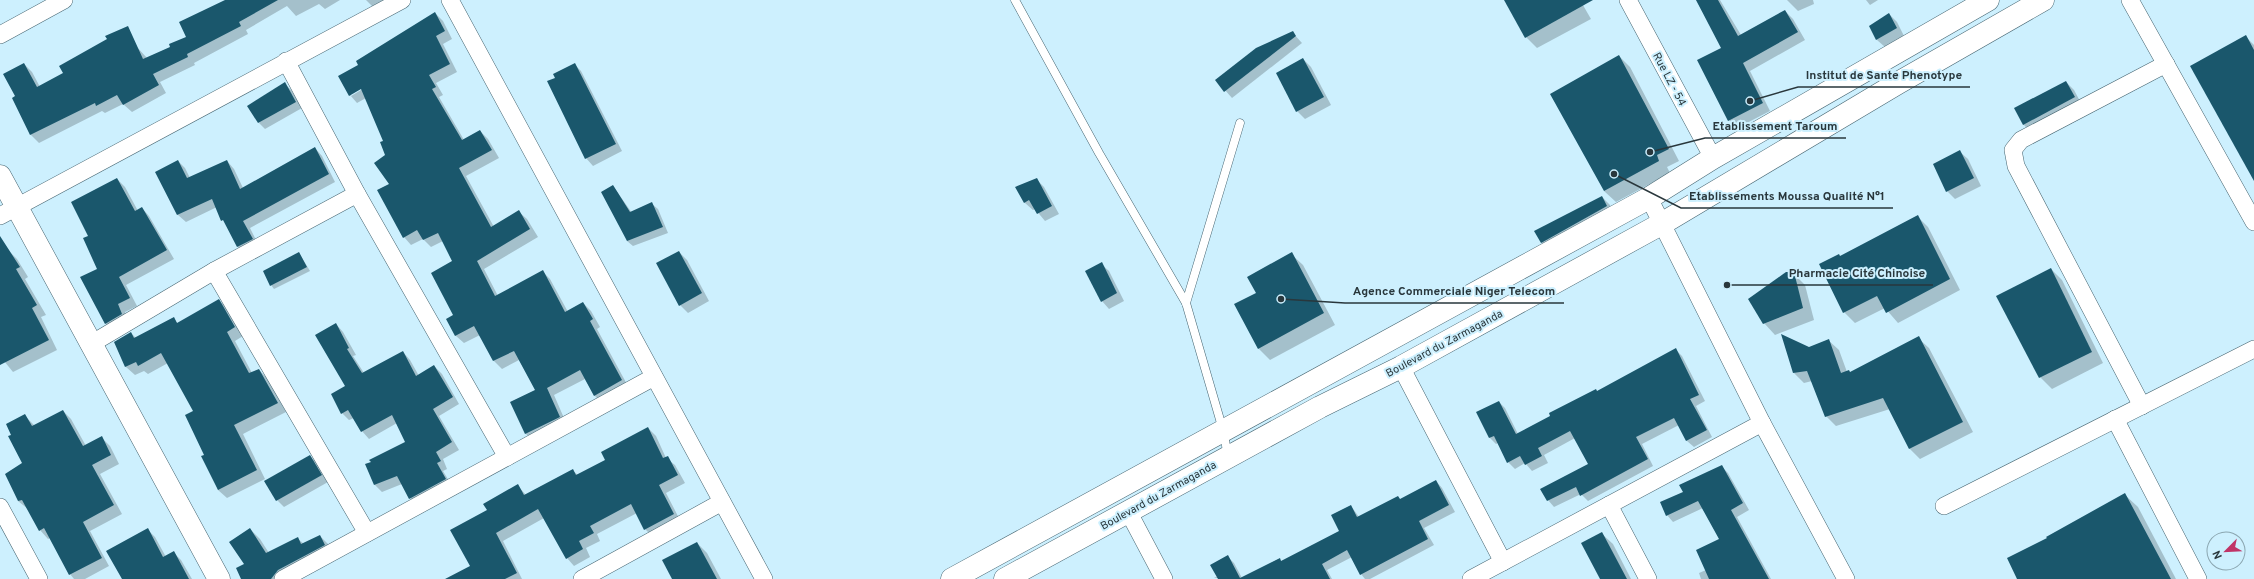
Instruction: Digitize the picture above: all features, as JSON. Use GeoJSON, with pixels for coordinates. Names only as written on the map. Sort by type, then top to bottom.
{"type":"FeatureCollection","features":[{"type":"Feature","properties":{"kind":"main road"},"geometry":{"type":"LineString","coordinates":[[952,579],[1649,198],[1713,158],[1988,0]]}},
{"type":"Feature","properties":{"kind":"main road","name":"Boulevard du Zarmaganda"},"geometry":{"type":"LineString","coordinates":[[1005,579],[1320,407],[1401,367],[1663,223],[1898,83],[2043,0]]}},
{"type":"Feature","properties":{"kind":"main road"},"geometry":{"type":"LineString","coordinates":[[0,176],[8,212],[91,344],[220,579]]}},
{"type":"Feature","properties":{"kind":"street"},"geometry":{"type":"LineString","coordinates":[[0,35],[64,0]]}},
{"type":"Feature","properties":{"kind":"street"},"geometry":{"type":"LineString","coordinates":[[8,212],[286,61],[402,0]]}},
{"type":"Feature","properties":{"kind":"street"},"geometry":{"type":"LineString","coordinates":[[450,0],[764,579]]}},
{"type":"Feature","properties":{"kind":"street","name":"Rue LZ - 54"},"geometry":{"type":"LineString","coordinates":[[1628,0],[1713,158]]}},
{"type":"Feature","properties":{"kind":"street"},"geometry":{"type":"LineString","coordinates":[[2130,0],[2254,222]]}},
{"type":"Feature","properties":{"kind":"street"},"geometry":{"type":"LineString","coordinates":[[286,61],[357,194],[507,457]]}},
{"type":"Feature","properties":{"kind":"street"},"geometry":{"type":"LineString","coordinates":[[2142,406],[2016,166],[2013,150],[2021,140],[2166,64]]}},
{"type":"Feature","properties":{"kind":"street"},"geometry":{"type":"LineString","coordinates":[[91,344],[214,271],[357,194]]}},
{"type":"Feature","properties":{"kind":"street"},"geometry":{"type":"LineString","coordinates":[[1649,198],[1663,223],[1762,423],[1846,579]]}},
{"type":"Feature","properties":{"kind":"street"},"geometry":{"type":"LineString","coordinates":[[214,271],[367,533]]}},
{"type":"Feature","properties":{"kind":"street"},"geometry":{"type":"LineString","coordinates":[[1944,506],[2254,349]]}},
{"type":"Feature","properties":{"kind":"street"},"geometry":{"type":"LineString","coordinates":[[1401,367],[1503,562]]}},
{"type":"Feature","properties":{"kind":"street"},"geometry":{"type":"LineString","coordinates":[[283,579],[654,377]]}},
{"type":"Feature","properties":{"kind":"street"},"geometry":{"type":"LineString","coordinates":[[2115,419],[2198,579]]}},
{"type":"Feature","properties":{"kind":"street"},"geometry":{"type":"LineString","coordinates":[[1471,579],[1762,423]]}},
{"type":"Feature","properties":{"kind":"street"},"geometry":{"type":"LineString","coordinates":[[582,579],[722,502]]}},
{"type":"Feature","properties":{"kind":"street"},"geometry":{"type":"LineString","coordinates":[[1609,505],[1648,579]]}},
{"type":"Feature","properties":{"kind":"street"},"geometry":{"type":"LineString","coordinates":[[0,507],[39,579]]}},
{"type":"Feature","properties":{"kind":"street"},"geometry":{"type":"LineString","coordinates":[[1128,511],[1164,579]]}},
{"type":"Feature","properties":{"kind":"lane"},"geometry":{"type":"LineString","coordinates":[[1016,0],[1099,153],[1186,303],[1223,430],[1228,457]]}},
{"type":"Feature","properties":{"kind":"lane"},"geometry":{"type":"LineString","coordinates":[[1186,303],[1240,123]]}},
{"type":"Feature","properties":{"kind":"building"},"geometry":{"type":"Polygon","coordinates":[[[225,0],[278,0],[239,22],[241,26],[187,54],[188,57],[153,74],[159,85],[123,105],[117,95],[96,106],[95,103],[30,135],[12,98],[15,96],[3,74],[24,63],[37,87],[63,73],[59,66],[107,39],[105,36],[128,26],[143,59],[170,47],[169,44],[186,37],[179,22],[225,0]]]}},
{"type":"Feature","properties":{"kind":"building"},"geometry":{"type":"Polygon","coordinates":[[[1504,0],[1593,0],[1525,38],[1504,0]]]}},
{"type":"Feature","properties":{"kind":"building"},"geometry":{"type":"Polygon","coordinates":[[[1696,0],[1718,0],[1738,36],[1785,10],[1798,32],[1743,63],[1763,103],[1728,121],[1697,60],[1721,48],[1696,0]]]}},
{"type":"Feature","properties":{"kind":"building"},"geometry":{"type":"Polygon","coordinates":[[[435,12],[445,31],[436,36],[450,64],[429,75],[436,87],[432,89],[462,140],[480,130],[492,150],[459,168],[491,227],[519,210],[530,229],[477,261],[495,296],[543,270],[565,312],[583,302],[593,319],[590,321],[622,380],[594,396],[580,370],[547,388],[560,417],[525,434],[510,402],[535,390],[514,351],[493,361],[474,326],[455,336],[446,319],[453,315],[431,273],[452,261],[438,233],[423,240],[417,230],[403,238],[377,190],[389,184],[374,163],[385,155],[380,142],[383,141],[361,89],[349,96],[338,76],[358,65],[356,61],[435,12]]]}},
{"type":"Feature","properties":{"kind":"building"},"geometry":{"type":"Polygon","coordinates":[[[1889,13],[1897,28],[1876,40],[1869,26],[1889,13]]]}},
{"type":"Feature","properties":{"kind":"building"},"geometry":{"type":"Polygon","coordinates":[[[1293,31],[1296,36],[1224,92],[1215,80],[1256,48],[1293,31]]]}},
{"type":"Feature","properties":{"kind":"building"},"geometry":{"type":"Polygon","coordinates":[[[2246,35],[2254,50],[2254,181],[2190,66],[2246,35]]]}},
{"type":"Feature","properties":{"kind":"building"},"geometry":{"type":"Polygon","coordinates":[[[1619,55],[1669,149],[1657,155],[1659,161],[1604,191],[1550,94],[1619,55]]]}},
{"type":"Feature","properties":{"kind":"building"},"geometry":{"type":"Polygon","coordinates":[[[1303,58],[1324,97],[1296,112],[1276,73],[1303,58]]]}},
{"type":"Feature","properties":{"kind":"building"},"geometry":{"type":"Polygon","coordinates":[[[575,63],[616,144],[585,159],[547,81],[555,78],[553,74],[575,63]]]}},
{"type":"Feature","properties":{"kind":"building"},"geometry":{"type":"Polygon","coordinates":[[[2066,81],[2075,97],[2023,125],[2014,108],[2066,81]]]}},
{"type":"Feature","properties":{"kind":"building"},"geometry":{"type":"Polygon","coordinates":[[[285,82],[296,102],[258,123],[247,106],[285,82]]]}},
{"type":"Feature","properties":{"kind":"building"},"geometry":{"type":"Polygon","coordinates":[[[315,147],[329,174],[243,221],[253,239],[237,247],[223,220],[221,221],[212,199],[177,215],[155,172],[178,160],[187,178],[227,160],[240,189],[315,147]]]}},
{"type":"Feature","properties":{"kind":"building"},"geometry":{"type":"Polygon","coordinates":[[[1960,150],[1974,178],[1946,192],[1933,164],[1960,150]]]}},
{"type":"Feature","properties":{"kind":"building"},"geometry":{"type":"Polygon","coordinates":[[[117,178],[135,211],[142,207],[167,250],[119,277],[130,298],[118,304],[122,314],[105,324],[80,277],[97,269],[83,238],[88,236],[71,202],[117,178]]]}},
{"type":"Feature","properties":{"kind":"building"},"geometry":{"type":"Polygon","coordinates":[[[1037,178],[1052,206],[1037,214],[1029,200],[1024,203],[1015,187],[1037,178]]]}},
{"type":"Feature","properties":{"kind":"building"},"geometry":{"type":"Polygon","coordinates":[[[613,185],[630,212],[652,202],[663,227],[627,241],[601,192],[613,185]]]}},
{"type":"Feature","properties":{"kind":"building"},"geometry":{"type":"Polygon","coordinates":[[[1602,196],[1607,206],[1541,243],[1534,231],[1602,196]]]}},
{"type":"Feature","properties":{"kind":"building"},"geometry":{"type":"Polygon","coordinates":[[[1918,215],[1950,279],[1886,313],[1877,296],[1843,313],[1819,264],[1839,254],[1840,256],[1918,215]]]}},
{"type":"Feature","properties":{"kind":"building"},"geometry":{"type":"Polygon","coordinates":[[[0,236],[20,267],[16,269],[37,305],[32,308],[49,340],[0,365],[0,236]]]}},
{"type":"Feature","properties":{"kind":"building"},"geometry":{"type":"Polygon","coordinates":[[[679,251],[702,293],[679,306],[656,263],[679,251]]]}},
{"type":"Feature","properties":{"kind":"building"},"geometry":{"type":"Polygon","coordinates":[[[299,252],[307,267],[270,286],[263,271],[299,252]]]}},
{"type":"Feature","properties":{"kind":"building"},"geometry":{"type":"Polygon","coordinates":[[[1292,252],[1324,313],[1258,349],[1234,304],[1256,293],[1247,277],[1292,252]]]}},
{"type":"Feature","properties":{"kind":"building"},"geometry":{"type":"Polygon","coordinates":[[[1102,262],[1117,293],[1101,302],[1085,271],[1102,262]]]}},
{"type":"Feature","properties":{"kind":"building"},"geometry":{"type":"Polygon","coordinates":[[[2051,268],[2092,352],[2039,378],[1996,296],[2051,268]]]}},
{"type":"Feature","properties":{"kind":"building"},"geometry":{"type":"Polygon","coordinates":[[[1786,272],[1794,272],[1803,308],[1763,324],[1748,299],[1786,272]]]}},
{"type":"Feature","properties":{"kind":"building"},"geometry":{"type":"Polygon","coordinates":[[[219,299],[235,327],[227,332],[249,373],[259,369],[278,403],[234,425],[257,470],[218,490],[201,456],[204,455],[185,415],[193,411],[161,353],[138,366],[136,362],[125,367],[114,342],[131,332],[134,338],[174,317],[177,323],[219,299]]]}},
{"type":"Feature","properties":{"kind":"building"},"geometry":{"type":"Polygon","coordinates":[[[336,323],[349,348],[347,349],[362,373],[403,351],[416,376],[434,365],[453,397],[433,409],[452,442],[436,452],[441,461],[437,463],[446,479],[409,499],[397,476],[374,485],[365,464],[371,462],[369,460],[405,442],[392,415],[361,432],[348,410],[341,414],[331,394],[345,386],[315,335],[336,323]]]}},
{"type":"Feature","properties":{"kind":"building"},"geometry":{"type":"Polygon","coordinates":[[[1781,334],[1809,347],[1829,339],[1841,373],[1849,370],[1850,372],[1919,336],[1963,422],[1909,449],[1883,398],[1825,417],[1807,371],[1793,373],[1781,334]]]}},
{"type":"Feature","properties":{"kind":"building"},"geometry":{"type":"Polygon","coordinates":[[[1676,348],[1699,395],[1690,399],[1707,430],[1686,441],[1674,418],[1636,437],[1648,459],[1580,496],[1576,487],[1547,501],[1540,489],[1588,464],[1570,431],[1538,448],[1542,456],[1525,465],[1520,456],[1507,463],[1494,436],[1489,438],[1476,412],[1499,401],[1516,434],[1550,416],[1549,413],[1596,389],[1597,391],[1676,348]]]}},
{"type":"Feature","properties":{"kind":"building"},"geometry":{"type":"Polygon","coordinates":[[[63,410],[83,446],[102,436],[111,455],[92,465],[114,505],[83,522],[102,558],[69,575],[44,528],[39,531],[22,500],[18,501],[5,474],[22,463],[8,436],[11,435],[6,424],[25,414],[32,426],[63,410]]]}},
{"type":"Feature","properties":{"kind":"building"},"geometry":{"type":"Polygon","coordinates":[[[648,427],[663,458],[668,456],[678,475],[659,485],[674,514],[644,530],[631,504],[590,526],[594,533],[579,541],[583,549],[566,559],[538,509],[496,533],[517,573],[505,579],[445,579],[470,566],[450,530],[487,510],[483,504],[518,484],[524,495],[573,469],[576,475],[605,460],[601,452],[648,427]]]}},
{"type":"Feature","properties":{"kind":"building"},"geometry":{"type":"Polygon","coordinates":[[[310,455],[322,475],[276,501],[264,481],[310,455]]]}},
{"type":"Feature","properties":{"kind":"building"},"geometry":{"type":"Polygon","coordinates":[[[1722,465],[1743,503],[1731,510],[1769,579],[1709,579],[1696,550],[1719,539],[1698,501],[1666,516],[1660,502],[1683,492],[1679,485],[1722,465]]]}},
{"type":"Feature","properties":{"kind":"building"},"geometry":{"type":"Polygon","coordinates":[[[1436,480],[1449,505],[1419,521],[1428,539],[1360,575],[1347,550],[1322,564],[1330,579],[1218,579],[1210,565],[1228,555],[1240,578],[1280,558],[1281,561],[1339,531],[1331,515],[1351,505],[1357,517],[1398,496],[1400,499],[1436,480]]]}},
{"type":"Feature","properties":{"kind":"building"},"geometry":{"type":"Polygon","coordinates":[[[2125,493],[2171,579],[2017,579],[2007,558],[2047,538],[2046,537],[2125,493]]]}},
{"type":"Feature","properties":{"kind":"building"},"geometry":{"type":"Polygon","coordinates":[[[148,528],[163,557],[174,551],[189,579],[122,579],[106,551],[148,528]]]}},
{"type":"Feature","properties":{"kind":"building"},"geometry":{"type":"Polygon","coordinates":[[[250,528],[266,553],[298,537],[301,544],[320,535],[325,545],[278,570],[271,579],[241,579],[236,568],[244,564],[229,542],[250,528]]]}},
{"type":"Feature","properties":{"kind":"building"},"geometry":{"type":"Polygon","coordinates":[[[1602,532],[1627,579],[1600,579],[1581,543],[1602,532]]]}},
{"type":"Feature","properties":{"kind":"building"},"geometry":{"type":"Polygon","coordinates":[[[697,542],[717,579],[672,579],[662,560],[697,542]]]}},
{"type":"Feature","properties":{"kind":"place","name":"Institut de Sante Phenotype"},"geometry":{"type":"Point","coordinates":[1750,101]}},
{"type":"Feature","properties":{"kind":"place","name":"Etablissement Taroum"},"geometry":{"type":"Point","coordinates":[1650,152]}},
{"type":"Feature","properties":{"kind":"place","name":"Etablissements Moussa Qualité N°1"},"geometry":{"type":"Point","coordinates":[1614,174]}},
{"type":"Feature","properties":{"kind":"place","name":"Pharmacie Cité Chinoise"},"geometry":{"type":"Point","coordinates":[1727,285]}},
{"type":"Feature","properties":{"kind":"place","name":"Agence Commerciale Niger Telecom"},"geometry":{"type":"Point","coordinates":[1281,299]}}]}
